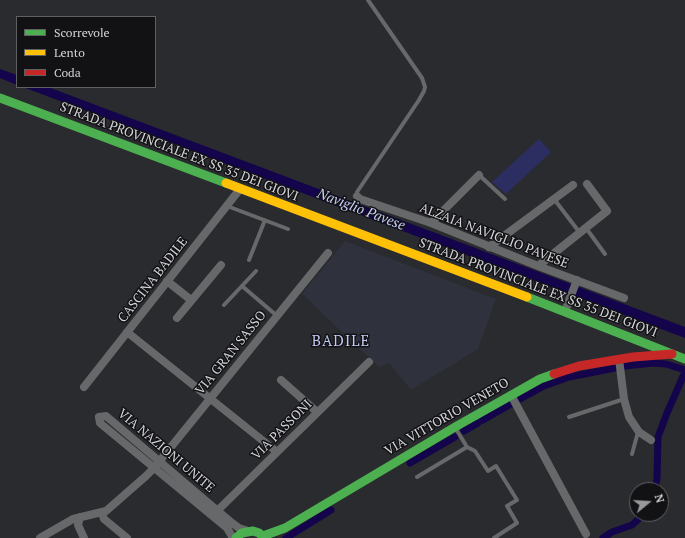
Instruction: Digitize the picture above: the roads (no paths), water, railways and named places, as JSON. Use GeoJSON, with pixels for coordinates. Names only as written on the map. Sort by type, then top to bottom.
{"type":"FeatureCollection","features":[{"type":"Feature","properties":{"kind":"main road","name":"STRADA PROVINCIALE EX SS 35 DEI GIOVI"},"geometry":{"type":"LineString","coordinates":[[0,98],[565,311],[685,358]]}},
{"type":"Feature","properties":{"kind":"main road"},"geometry":{"type":"LineString","coordinates":[[633,357],[636,348],[636,339]]}},
{"type":"Feature","properties":{"kind":"main road","name":"VIA VITTORIO VENETO"},"geometry":{"type":"LineString","coordinates":[[264,537],[285,528],[455,426],[540,379],[579,366],[633,357],[672,354]]}},
{"type":"Feature","properties":{"kind":"main road","name":"VIA VITTORIO VENETO"},"geometry":{"type":"LineString","coordinates":[[274,538],[285,528]]}},
{"type":"Feature","properties":{"kind":"main road"},"geometry":{"type":"LineString","coordinates":[[236,538],[242,533],[248,531],[253,531],[264,537]]}},
{"type":"Feature","properties":{"kind":"street"},"geometry":{"type":"LineString","coordinates":[[431,223],[479,175]]}},
{"type":"Feature","properties":{"kind":"street"},"geometry":{"type":"LineString","coordinates":[[538,266],[607,211],[587,184]]}},
{"type":"Feature","properties":{"kind":"street"},"geometry":{"type":"LineString","coordinates":[[489,247],[573,185]]}},
{"type":"Feature","properties":{"kind":"street","name":"CASCINA BADILE"},"geometry":{"type":"LineString","coordinates":[[84,386],[240,189]]}},
{"type":"Feature","properties":{"kind":"street","name":"ALZAIA NAVIGLIO PAVESE"},"geometry":{"type":"LineString","coordinates":[[357,196],[360,199],[431,223],[576,282],[624,298]]}},
{"type":"Feature","properties":{"kind":"street","name":"VIA GRAN SASSO"},"geometry":{"type":"LineString","coordinates":[[102,513],[110,509],[154,468],[276,315],[328,254]]}},
{"type":"Feature","properties":{"kind":"street"},"geometry":{"type":"LineString","coordinates":[[177,318],[221,265]]}},
{"type":"Feature","properties":{"kind":"street"},"geometry":{"type":"LineString","coordinates":[[167,281],[191,300]]}},
{"type":"Feature","properties":{"kind":"street"},"geometry":{"type":"LineString","coordinates":[[565,311],[576,282]]}},
{"type":"Feature","properties":{"kind":"street"},"geometry":{"type":"LineString","coordinates":[[127,332],[278,452]]}},
{"type":"Feature","properties":{"kind":"street"},"geometry":{"type":"LineString","coordinates":[[619,359],[624,399],[630,417],[638,432],[651,440]]}},
{"type":"Feature","properties":{"kind":"street","name":"VIA PASSONI"},"geometry":{"type":"LineString","coordinates":[[215,513],[369,362]]}},
{"type":"Feature","properties":{"kind":"street"},"geometry":{"type":"LineString","coordinates":[[282,380],[317,412]]}},
{"type":"Feature","properties":{"kind":"street"},"geometry":{"type":"LineString","coordinates":[[511,395],[586,534]]}},
{"type":"Feature","properties":{"kind":"street","name":"VIA NAZIONI UNITE"},"geometry":{"type":"LineString","coordinates":[[233,538],[215,513],[160,460],[106,416],[99,417],[100,423],[154,468],[215,513],[239,528],[248,531]]}},
{"type":"Feature","properties":{"kind":"street"},"geometry":{"type":"LineString","coordinates":[[40,538],[68,521],[102,513],[104,519],[127,538]]}},
{"type":"Feature","properties":{"kind":"street"},"geometry":{"type":"LineString","coordinates":[[80,517],[78,528],[84,538]]}},
{"type":"Feature","properties":{"kind":"lane"},"geometry":{"type":"LineString","coordinates":[[357,196],[357,192],[419,100],[425,87],[422,78],[368,0]]}},
{"type":"Feature","properties":{"kind":"lane"},"geometry":{"type":"LineString","coordinates":[[479,175],[506,199]]}},
{"type":"Feature","properties":{"kind":"lane"},"geometry":{"type":"LineString","coordinates":[[554,199],[605,254]]}},
{"type":"Feature","properties":{"kind":"lane"},"geometry":{"type":"LineString","coordinates":[[227,206],[288,229]]}},
{"type":"Feature","properties":{"kind":"lane"},"geometry":{"type":"LineString","coordinates":[[249,260],[265,220]]}},
{"type":"Feature","properties":{"kind":"lane"},"geometry":{"type":"LineString","coordinates":[[224,305],[256,271]]}},
{"type":"Feature","properties":{"kind":"lane"},"geometry":{"type":"LineString","coordinates":[[242,286],[276,315]]}},
{"type":"Feature","properties":{"kind":"lane"},"geometry":{"type":"LineString","coordinates":[[569,417],[624,399]]}},
{"type":"Feature","properties":{"kind":"lane"},"geometry":{"type":"LineString","coordinates":[[455,426],[467,447],[475,451],[488,471],[496,466],[517,500],[507,506],[517,523],[494,538]]}},
{"type":"Feature","properties":{"kind":"lane"},"geometry":{"type":"LineString","coordinates":[[632,454],[638,432]]}},
{"type":"Feature","properties":{"kind":"lane"},"geometry":{"type":"LineString","coordinates":[[417,477],[467,447]]}},
{"type":"Feature","properties":{"kind":"water"},"geometry":{"type":"Polygon","coordinates":[[[0,69],[16,75],[16,85],[0,78],[0,69]]]}},
{"type":"Feature","properties":{"kind":"water","name":"Naviglio Pavese"},"geometry":{"type":"Polygon","coordinates":[[[26,88],[51,88],[685,327],[685,338],[26,88]]]}},
{"type":"Feature","properties":{"kind":"waterway"},"geometry":{"type":"LineString","coordinates":[[625,366],[653,363],[666,364],[685,370]]}},
{"type":"Feature","properties":{"kind":"waterway"},"geometry":{"type":"LineString","coordinates":[[520,399],[544,386],[569,377],[615,368]]}},
{"type":"Feature","properties":{"kind":"waterway"},"geometry":{"type":"LineString","coordinates":[[656,482],[658,437],[685,372]]}},
{"type":"Feature","properties":{"kind":"waterway"},"geometry":{"type":"LineString","coordinates":[[483,420],[511,404]]}},
{"type":"Feature","properties":{"kind":"waterway"},"geometry":{"type":"LineString","coordinates":[[464,431],[478,423]]}},
{"type":"Feature","properties":{"kind":"waterway"},"geometry":{"type":"LineString","coordinates":[[410,463],[455,437]]}},
{"type":"Feature","properties":{"kind":"waterway"},"geometry":{"type":"LineString","coordinates":[[286,538],[331,510]]}},
{"type":"Feature","properties":{"kind":"waterway"},"geometry":{"type":"LineString","coordinates":[[603,538],[612,532],[632,525],[635,522]]}},
{"type":"Feature","properties":{"kind":"district","name":"BADILE"},"geometry":{"type":"Point","coordinates":[341,342]}}]}
